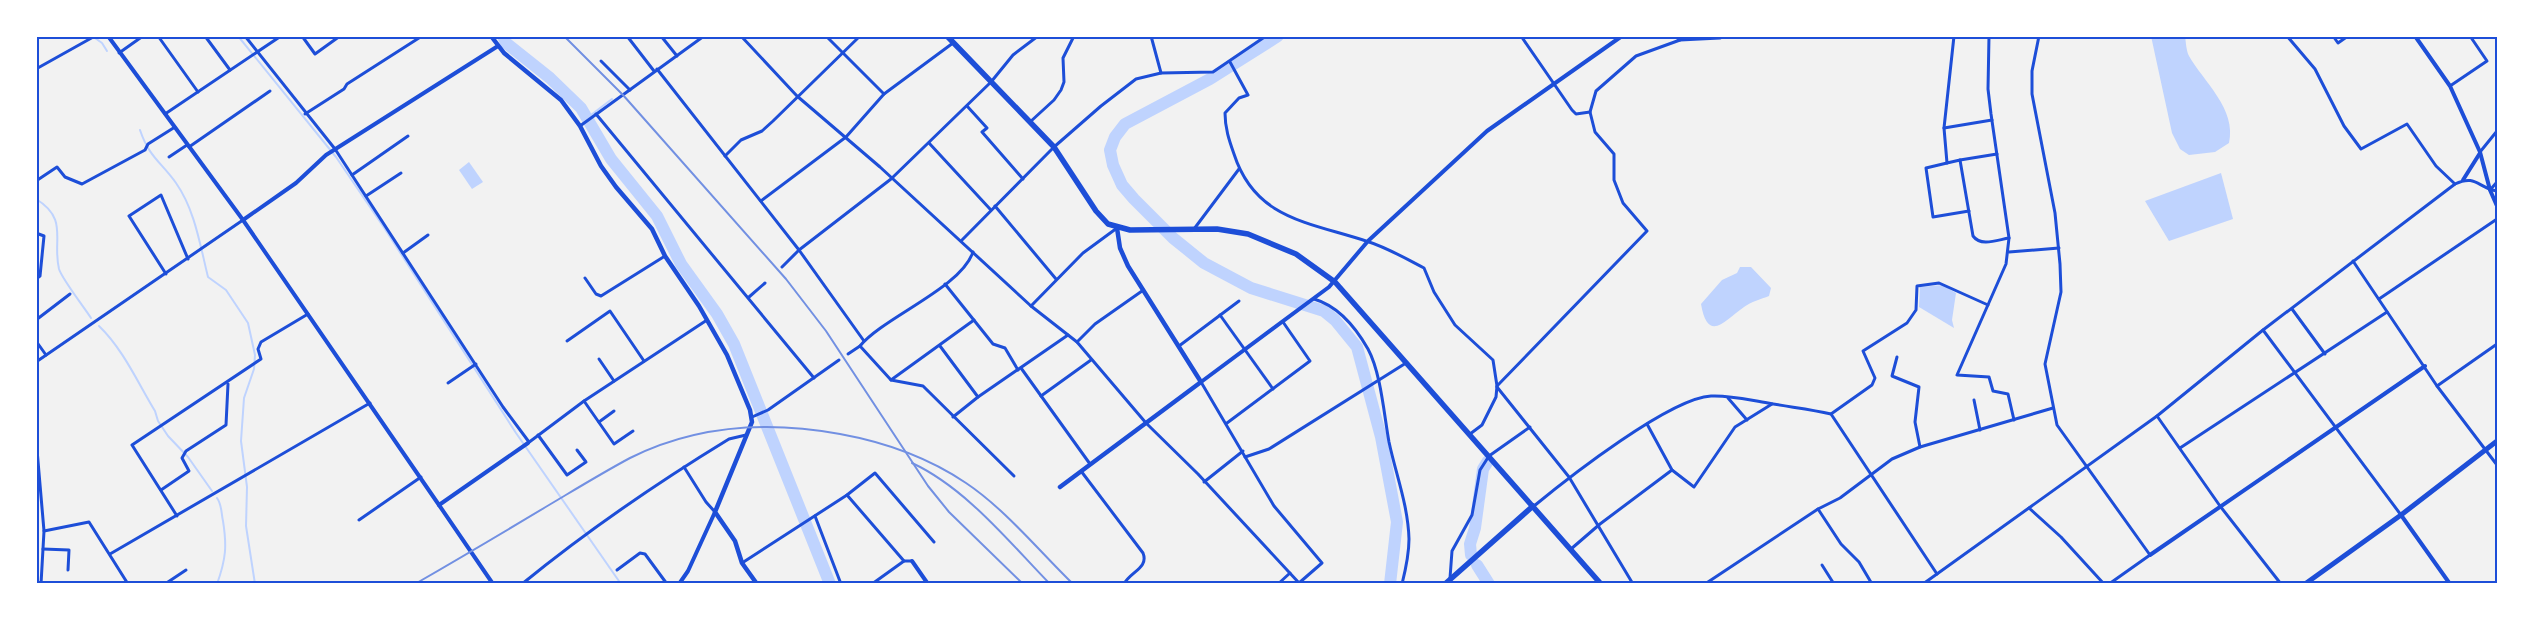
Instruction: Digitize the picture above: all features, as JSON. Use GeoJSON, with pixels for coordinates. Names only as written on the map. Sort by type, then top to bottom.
{"type":"FeatureCollection","features":[{"type":"Feature","properties":{"kind":"highway"},"geometry":{"type":"LineString","coordinates":[[947,36],[1054,147],[1096,211],[1108,224],[1117,228],[1146,231],[1232,231],[1262,238],[1296,254],[1335,282],[1601,584]]}},
{"type":"Feature","properties":{"kind":"highway"},"geometry":{"type":"LineString","coordinates":[[1447,582],[1533,506]]}},
{"type":"Feature","properties":{"kind":"main road"},"geometry":{"type":"LineString","coordinates":[[491,36],[498,46],[556,96],[582,125],[601,166],[616,187],[652,229],[665,256],[707,320],[727,355],[754,417],[715,512],[735,541],[742,563],[757,584]]}},
{"type":"Feature","properties":{"kind":"main road"},"geometry":{"type":"LineString","coordinates":[[1060,487],[1201,382],[1142,291],[1120,248],[1117,228]]}},
{"type":"Feature","properties":{"kind":"main road"},"geometry":{"type":"LineString","coordinates":[[2305,584],[2401,515],[2497,441]]}},
{"type":"Feature","properties":{"kind":"street"},"geometry":{"type":"LineString","coordinates":[[36,69],[95,36]]}},
{"type":"Feature","properties":{"kind":"street"},"geometry":{"type":"LineString","coordinates":[[108,36],[243,220],[493,584]]}},
{"type":"Feature","properties":{"kind":"street"},"geometry":{"type":"LineString","coordinates":[[119,53],[143,36]]}},
{"type":"Feature","properties":{"kind":"street"},"geometry":{"type":"LineString","coordinates":[[158,36],[198,92]]}},
{"type":"Feature","properties":{"kind":"street"},"geometry":{"type":"LineString","coordinates":[[206,36],[230,70]]}},
{"type":"Feature","properties":{"kind":"street"},"geometry":{"type":"LineString","coordinates":[[245,36],[305,114],[335,149],[475,365],[528,443]]}},
{"type":"Feature","properties":{"kind":"street"},"geometry":{"type":"LineString","coordinates":[[165,114],[281,36]]}},
{"type":"Feature","properties":{"kind":"street"},"geometry":{"type":"LineString","coordinates":[[302,36],[315,54],[340,36]]}},
{"type":"Feature","properties":{"kind":"street"},"geometry":{"type":"LineString","coordinates":[[305,114],[354,79],[422,36]]}},
{"type":"Feature","properties":{"kind":"street"},"geometry":{"type":"LineString","coordinates":[[627,36],[762,201],[864,341]]}},
{"type":"Feature","properties":{"kind":"street"},"geometry":{"type":"LineString","coordinates":[[661,36],[678,56]]}},
{"type":"Feature","properties":{"kind":"street"},"geometry":{"type":"LineString","coordinates":[[582,125],[704,36]]}},
{"type":"Feature","properties":{"kind":"street"},"geometry":{"type":"LineString","coordinates":[[741,36],[797,96],[962,240],[1031,306],[1077,342],[1146,423],[1299,583],[1322,563],[1274,506],[1245,457],[1243,450],[1201,382],[1335,282],[1368,241],[1487,131],[1622,36]]}},
{"type":"Feature","properties":{"kind":"street"},"geometry":{"type":"LineString","coordinates":[[826,36],[884,94]]}},
{"type":"Feature","properties":{"kind":"street"},"geometry":{"type":"LineString","coordinates":[[725,156],[741,140],[767,126],[860,36]]}},
{"type":"Feature","properties":{"kind":"street"},"geometry":{"type":"LineString","coordinates":[[782,267],[799,250],[892,179],[991,82],[1013,55],[1038,36]]}},
{"type":"Feature","properties":{"kind":"street"},"geometry":{"type":"LineString","coordinates":[[1030,122],[1054,100],[1060,90],[1064,82],[1063,58],[1074,36]]}},
{"type":"Feature","properties":{"kind":"street"},"geometry":{"type":"LineString","coordinates":[[1151,36],[1161,73]]}},
{"type":"Feature","properties":{"kind":"street"},"geometry":{"type":"LineString","coordinates":[[962,240],[990,209],[1054,147],[1100,106],[1136,79],[1161,73],[1213,72],[1230,63],[1266,36]]}},
{"type":"Feature","properties":{"kind":"street"},"geometry":{"type":"LineString","coordinates":[[1521,36],[1576,114],[1590,112]]}},
{"type":"Feature","properties":{"kind":"street"},"geometry":{"type":"LineString","coordinates":[[1675,36],[1680,40]]}},
{"type":"Feature","properties":{"kind":"street"},"geometry":{"type":"LineString","coordinates":[[1948,163],[1944,128],[1954,36]]}},
{"type":"Feature","properties":{"kind":"street"},"geometry":{"type":"LineString","coordinates":[[1989,36],[1988,89],[2009,238],[2009,252],[2006,264],[1957,374],[1988,377],[1993,390],[2008,394],[2014,420]]}},
{"type":"Feature","properties":{"kind":"street"},"geometry":{"type":"LineString","coordinates":[[2039,36],[2032,71],[2032,94],[2055,214],[2061,292],[2045,364],[2053,408],[2057,425],[2150,556]]}},
{"type":"Feature","properties":{"kind":"street"},"geometry":{"type":"LineString","coordinates":[[2287,36],[2315,69],[2344,126],[2361,149],[2407,124],[2436,166],[2454,184]]}},
{"type":"Feature","properties":{"kind":"street"},"geometry":{"type":"LineString","coordinates":[[2333,36],[2338,43],[2348,36]]}},
{"type":"Feature","properties":{"kind":"street"},"geometry":{"type":"LineString","coordinates":[[2414,36],[2450,86],[2480,152],[2490,190],[2497,206]]}},
{"type":"Feature","properties":{"kind":"street"},"geometry":{"type":"LineString","coordinates":[[2450,86],[2488,61],[2470,36]]}},
{"type":"Feature","properties":{"kind":"street"},"geometry":{"type":"LineString","coordinates":[[1497,386],[1647,231],[1623,203],[1614,180],[1614,154],[1595,132],[1590,112],[1596,91],[1636,56],[1680,40],[1720,38]]}},
{"type":"Feature","properties":{"kind":"street"},"geometry":{"type":"LineString","coordinates":[[762,201],[846,137],[884,94],[954,43]]}},
{"type":"Feature","properties":{"kind":"street"},"geometry":{"type":"LineString","coordinates":[[36,362],[296,183],[326,155],[498,46]]}},
{"type":"Feature","properties":{"kind":"street"},"geometry":{"type":"LineString","coordinates":[[601,61],[630,90]]}},
{"type":"Feature","properties":{"kind":"street"},"geometry":{"type":"LineString","coordinates":[[1230,63],[1248,95],[1239,98],[1225,113],[1226,129],[1239,169],[1251,189],[1270,207],[1308,223],[1368,241],[1424,268],[1434,292],[1455,325],[1493,360],[1497,386],[1496,398],[1482,425],[1470,434]]}},
{"type":"Feature","properties":{"kind":"street"},"geometry":{"type":"LineString","coordinates":[[169,157],[270,91]]}},
{"type":"Feature","properties":{"kind":"street"},"geometry":{"type":"LineString","coordinates":[[967,106],[987,128],[982,132],[1023,179]]}},
{"type":"Feature","properties":{"kind":"street"},"geometry":{"type":"LineString","coordinates":[[596,114],[814,378]]}},
{"type":"Feature","properties":{"kind":"street"},"geometry":{"type":"LineString","coordinates":[[1944,128],[1992,120]]}},
{"type":"Feature","properties":{"kind":"street"},"geometry":{"type":"LineString","coordinates":[[36,181],[57,167],[65,177],[82,184],[145,150],[148,144],[174,127]]}},
{"type":"Feature","properties":{"kind":"street"},"geometry":{"type":"LineString","coordinates":[[2463,180],[2480,152],[2497,131]]}},
{"type":"Feature","properties":{"kind":"street"},"geometry":{"type":"LineString","coordinates":[[352,174],[408,136]]}},
{"type":"Feature","properties":{"kind":"street"},"geometry":{"type":"LineString","coordinates":[[929,143],[990,209]]}},
{"type":"Feature","properties":{"kind":"street"},"geometry":{"type":"LineString","coordinates":[[1969,211],[1933,217],[1926,168],[1997,154]]}},
{"type":"Feature","properties":{"kind":"street"},"geometry":{"type":"LineString","coordinates":[[1960,160],[1972,236],[1981,243],[2009,238]]}},
{"type":"Feature","properties":{"kind":"street"},"geometry":{"type":"LineString","coordinates":[[1193,230],[1239,169]]}},
{"type":"Feature","properties":{"kind":"street"},"geometry":{"type":"LineString","coordinates":[[366,196],[401,173]]}},
{"type":"Feature","properties":{"kind":"street"},"geometry":{"type":"LineString","coordinates":[[1923,584],[2157,416],[2263,330],[2292,310],[2454,184],[2463,180],[2477,181],[2490,190],[2497,191]]}},
{"type":"Feature","properties":{"kind":"street"},"geometry":{"type":"LineString","coordinates":[[2490,190],[2497,182]]}},
{"type":"Feature","properties":{"kind":"street"},"geometry":{"type":"LineString","coordinates":[[166,274],[129,216],[162,195],[188,259]]}},
{"type":"Feature","properties":{"kind":"street"},"geometry":{"type":"LineString","coordinates":[[995,206],[1056,279]]}},
{"type":"Feature","properties":{"kind":"street"},"geometry":{"type":"LineString","coordinates":[[2379,299],[2497,218]]}},
{"type":"Feature","properties":{"kind":"street"},"geometry":{"type":"LineString","coordinates":[[1031,306],[1083,253],[1117,228]]}},
{"type":"Feature","properties":{"kind":"street"},"geometry":{"type":"LineString","coordinates":[[36,233],[44,236],[40,276],[36,279]]}},
{"type":"Feature","properties":{"kind":"street"},"geometry":{"type":"LineString","coordinates":[[403,253],[428,235]]}},
{"type":"Feature","properties":{"kind":"street"},"geometry":{"type":"LineString","coordinates":[[2009,252],[2059,248]]}},
{"type":"Feature","properties":{"kind":"street"},"geometry":{"type":"LineString","coordinates":[[848,354],[945,284],[970,260],[973,252]]}},
{"type":"Feature","properties":{"kind":"street"},"geometry":{"type":"LineString","coordinates":[[585,278],[596,294],[601,296],[665,256]]}},
{"type":"Feature","properties":{"kind":"street"},"geometry":{"type":"LineString","coordinates":[[2353,261],[2438,386],[2497,465]]}},
{"type":"Feature","properties":{"kind":"street"},"geometry":{"type":"LineString","coordinates":[[749,298],[765,283]]}},
{"type":"Feature","properties":{"kind":"street"},"geometry":{"type":"LineString","coordinates":[[1533,506],[1569,477],[1647,424],[1672,409],[1692,401],[1709,396],[1728,397],[1832,414],[1872,385],[1875,378],[1863,352],[1907,322],[1916,310],[1917,286],[1939,283],[1988,305]]}},
{"type":"Feature","properties":{"kind":"street"},"geometry":{"type":"LineString","coordinates":[[945,284],[993,344],[1004,348],[1090,464]]}},
{"type":"Feature","properties":{"kind":"street"},"geometry":{"type":"LineString","coordinates":[[1077,342],[1095,324],[1142,291]]}},
{"type":"Feature","properties":{"kind":"street"},"geometry":{"type":"LineString","coordinates":[[36,320],[70,294]]}},
{"type":"Feature","properties":{"kind":"street"},"geometry":{"type":"LineString","coordinates":[[1313,300],[1326,303],[1338,310],[1369,350],[1390,445],[1404,497],[1409,537],[1409,559],[1402,584]]}},
{"type":"Feature","properties":{"kind":"street"},"geometry":{"type":"LineString","coordinates":[[1179,346],[1239,301]]}},
{"type":"Feature","properties":{"kind":"street"},"geometry":{"type":"LineString","coordinates":[[2292,310],[2325,354]]}},
{"type":"Feature","properties":{"kind":"street"},"geometry":{"type":"LineString","coordinates":[[567,341],[610,311],[644,361]]}},
{"type":"Feature","properties":{"kind":"street"},"geometry":{"type":"LineString","coordinates":[[2180,448],[2387,312]]}},
{"type":"Feature","properties":{"kind":"street"},"geometry":{"type":"LineString","coordinates":[[177,516],[132,445],[228,383],[260,359],[258,349],[261,342],[308,314]]}},
{"type":"Feature","properties":{"kind":"street"},"geometry":{"type":"LineString","coordinates":[[1220,316],[1273,389]]}},
{"type":"Feature","properties":{"kind":"street"},"geometry":{"type":"LineString","coordinates":[[439,505],[614,381],[707,320]]}},
{"type":"Feature","properties":{"kind":"street"},"geometry":{"type":"LineString","coordinates":[[891,380],[974,320]]}},
{"type":"Feature","properties":{"kind":"street"},"geometry":{"type":"LineString","coordinates":[[1227,424],[1310,361],[1283,322]]}},
{"type":"Feature","properties":{"kind":"street"},"geometry":{"type":"LineString","coordinates":[[2263,330],[2450,584]]}},
{"type":"Feature","properties":{"kind":"street"},"geometry":{"type":"LineString","coordinates":[[953,417],[978,397],[1068,335]]}},
{"type":"Feature","properties":{"kind":"street"},"geometry":{"type":"LineString","coordinates":[[36,341],[46,355]]}},
{"type":"Feature","properties":{"kind":"street"},"geometry":{"type":"LineString","coordinates":[[2438,386],[2497,344]]}},
{"type":"Feature","properties":{"kind":"street"},"geometry":{"type":"LineString","coordinates":[[860,346],[891,380],[919,384],[1014,476]]}},
{"type":"Feature","properties":{"kind":"street"},"geometry":{"type":"LineString","coordinates":[[940,346],[978,397]]}},
{"type":"Feature","properties":{"kind":"street"},"geometry":{"type":"LineString","coordinates":[[1897,357],[1892,376],[1919,387],[1915,422],[1920,447]]}},
{"type":"Feature","properties":{"kind":"street"},"geometry":{"type":"LineString","coordinates":[[599,359],[614,381]]}},
{"type":"Feature","properties":{"kind":"street"},"geometry":{"type":"LineString","coordinates":[[754,417],[768,410],[839,360]]}},
{"type":"Feature","properties":{"kind":"street"},"geometry":{"type":"LineString","coordinates":[[1041,396],[1092,360]]}},
{"type":"Feature","properties":{"kind":"street"},"geometry":{"type":"LineString","coordinates":[[1245,457],[1270,449],[1406,362]]}},
{"type":"Feature","properties":{"kind":"street"},"geometry":{"type":"LineString","coordinates":[[448,383],[475,365]]}},
{"type":"Feature","properties":{"kind":"street"},"geometry":{"type":"LineString","coordinates":[[2109,584],[2335,426],[2425,366]]}},
{"type":"Feature","properties":{"kind":"street"},"geometry":{"type":"LineString","coordinates":[[161,490],[190,471],[182,458],[185,453],[226,425],[228,383]]}},
{"type":"Feature","properties":{"kind":"street"},"geometry":{"type":"LineString","coordinates":[[1497,386],[1569,477],[1600,524],[1633,584]]}},
{"type":"Feature","properties":{"kind":"street"},"geometry":{"type":"LineString","coordinates":[[1728,397],[1747,420]]}},
{"type":"Feature","properties":{"kind":"street"},"geometry":{"type":"LineString","coordinates":[[1974,400],[1980,430]]}},
{"type":"Feature","properties":{"kind":"street"},"geometry":{"type":"LineString","coordinates":[[584,402],[614,444],[633,432]]}},
{"type":"Feature","properties":{"kind":"street"},"geometry":{"type":"LineString","coordinates":[[110,554],[139,535],[177,516],[370,403]]}},
{"type":"Feature","properties":{"kind":"street"},"geometry":{"type":"LineString","coordinates":[[1647,424],[1672,470],[1694,487],[1735,427],[1772,404]]}},
{"type":"Feature","properties":{"kind":"street"},"geometry":{"type":"LineString","coordinates":[[1705,584],[1818,509],[1840,498],[1892,459],[1920,447],[2053,408]]}},
{"type":"Feature","properties":{"kind":"street"},"geometry":{"type":"LineString","coordinates":[[599,422],[614,411]]}},
{"type":"Feature","properties":{"kind":"street"},"geometry":{"type":"LineString","coordinates":[[1832,414],[1937,574]]}},
{"type":"Feature","properties":{"kind":"street"},"geometry":{"type":"LineString","coordinates":[[2157,416],[2220,506],[2281,584]]}},
{"type":"Feature","properties":{"kind":"street"},"geometry":{"type":"LineString","coordinates":[[1447,582],[1452,551],[1472,515],[1480,470],[1489,456],[1530,426]]}},
{"type":"Feature","properties":{"kind":"street"},"geometry":{"type":"LineString","coordinates":[[538,435],[567,475],[586,462],[577,450]]}},
{"type":"Feature","properties":{"kind":"street"},"geometry":{"type":"LineString","coordinates":[[522,584],[584,534],[684,467],[729,439],[746,435]]}},
{"type":"Feature","properties":{"kind":"street"},"geometry":{"type":"LineString","coordinates":[[36,438],[44,531],[41,584]]}},
{"type":"Feature","properties":{"kind":"street"},"geometry":{"type":"LineString","coordinates":[[1204,482],[1243,450]]}},
{"type":"Feature","properties":{"kind":"street"},"geometry":{"type":"LineString","coordinates":[[679,584],[688,571],[715,512],[684,467]]}},
{"type":"Feature","properties":{"kind":"street"},"geometry":{"type":"LineString","coordinates":[[1571,549],[1600,524],[1672,470]]}},
{"type":"Feature","properties":{"kind":"street"},"geometry":{"type":"LineString","coordinates":[[1081,471],[1145,558],[1143,566],[1127,578],[1124,584]]}},
{"type":"Feature","properties":{"kind":"street"},"geometry":{"type":"LineString","coordinates":[[742,563],[847,495],[875,473],[934,542]]}},
{"type":"Feature","properties":{"kind":"street"},"geometry":{"type":"LineString","coordinates":[[359,520],[421,477]]}},
{"type":"Feature","properties":{"kind":"street"},"geometry":{"type":"LineString","coordinates":[[847,495],[904,561]]}},
{"type":"Feature","properties":{"kind":"street"},"geometry":{"type":"LineString","coordinates":[[2029,508],[2061,537],[2104,584]]}},
{"type":"Feature","properties":{"kind":"street"},"geometry":{"type":"LineString","coordinates":[[1818,509],[1841,544],[1859,562],[1872,584]]}},
{"type":"Feature","properties":{"kind":"street"},"geometry":{"type":"LineString","coordinates":[[815,516],[841,584]]}},
{"type":"Feature","properties":{"kind":"street"},"geometry":{"type":"LineString","coordinates":[[44,531],[87,520],[128,584]]}},
{"type":"Feature","properties":{"kind":"street"},"geometry":{"type":"LineString","coordinates":[[43,549],[69,550],[68,570]]}},
{"type":"Feature","properties":{"kind":"street"},"geometry":{"type":"LineString","coordinates":[[617,570],[640,553],[646,554],[667,584]]}},
{"type":"Feature","properties":{"kind":"street"},"geometry":{"type":"LineString","coordinates":[[872,584],[904,561],[912,561],[928,584]]}},
{"type":"Feature","properties":{"kind":"street"},"geometry":{"type":"LineString","coordinates":[[1822,565],[1834,584]]}},
{"type":"Feature","properties":{"kind":"street"},"geometry":{"type":"LineString","coordinates":[[165,584],[186,570]]}},
{"type":"Feature","properties":{"kind":"street"},"geometry":{"type":"LineString","coordinates":[[1278,584],[1290,573]]}},
{"type":"Feature","properties":{"kind":"water"},"geometry":{"type":"Polygon","coordinates":[[[2151,36],[2185,36],[2189,56],[2224,107],[2228,119],[2229,143],[2215,152],[2189,155],[2180,149],[2172,133],[2151,36]]]}},
{"type":"Feature","properties":{"kind":"water"},"geometry":{"type":"Polygon","coordinates":[[[469,162],[483,182],[472,189],[459,170],[469,162]]]}},
{"type":"Feature","properties":{"kind":"water"},"geometry":{"type":"Polygon","coordinates":[[[2221,173],[2233,219],[2169,241],[2145,201],[2221,173]]]}},
{"type":"Feature","properties":{"kind":"water"},"geometry":{"type":"Polygon","coordinates":[[[1740,267],[1751,267],[1771,288],[1769,296],[1744,307],[1724,322],[1713,326],[1708,323],[1704,316],[1701,304],[1722,280],[1737,273],[1740,267]]]}},
{"type":"Feature","properties":{"kind":"water"},"geometry":{"type":"Polygon","coordinates":[[[1942,285],[1956,293],[1952,320],[1954,328],[1919,307],[1920,287],[1942,285]]]}},
{"type":"Feature","properties":{"kind":"waterway"},"geometry":{"type":"LineString","coordinates":[[238,36],[336,157],[385,229],[516,433],[621,584]]}},
{"type":"Feature","properties":{"kind":"waterway"},"geometry":{"type":"LineString","coordinates":[[503,36],[506,43],[550,78],[581,108],[611,159],[657,216],[681,264],[717,314],[734,344],[830,584]]}},
{"type":"Feature","properties":{"kind":"waterway"},"geometry":{"type":"LineString","coordinates":[[1278,36],[1210,79],[1125,124],[1115,137],[1110,150],[1113,165],[1122,185],[1134,199],[1173,238],[1204,263],[1251,288],[1324,311],[1335,320],[1357,347],[1381,437],[1397,522],[1390,584]]}},
{"type":"Feature","properties":{"kind":"waterway"},"geometry":{"type":"LineString","coordinates":[[95,38],[102,43],[107,51]]}},
{"type":"Feature","properties":{"kind":"waterway"},"geometry":{"type":"LineString","coordinates":[[587,118],[612,99]]}},
{"type":"Feature","properties":{"kind":"waterway"},"geometry":{"type":"LineString","coordinates":[[140,130],[151,153],[183,193],[196,228],[208,277],[226,290],[248,323],[255,355],[254,369],[244,398],[241,441],[247,487],[246,526],[255,584]]}},
{"type":"Feature","properties":{"kind":"waterway"},"geometry":{"type":"LineString","coordinates":[[36,199],[53,214],[57,231],[59,269],[91,318]]}},
{"type":"Feature","properties":{"kind":"waterway"},"geometry":{"type":"LineString","coordinates":[[99,326],[108,335],[130,367],[155,411],[158,421],[168,436],[188,457],[212,491]]}},
{"type":"Feature","properties":{"kind":"waterway"},"geometry":{"type":"LineString","coordinates":[[1471,555],[1470,544],[1475,528],[1483,469],[1488,461]]}},
{"type":"Feature","properties":{"kind":"waterway"},"geometry":{"type":"LineString","coordinates":[[217,498],[220,503],[225,545],[224,560],[217,584]]}},
{"type":"Feature","properties":{"kind":"waterway"},"geometry":{"type":"LineString","coordinates":[[1477,565],[1489,584]]}},
{"type":"Feature","properties":{"kind":"railway"},"geometry":{"type":"LineString","coordinates":[[564,36],[623,95],[786,279],[826,331],[928,486],[949,512],[1023,584]]}},
{"type":"Feature","properties":{"kind":"railway"},"geometry":{"type":"LineString","coordinates":[[415,584],[630,458],[681,438],[707,432],[760,427],[813,430],[857,437],[906,452],[937,466],[966,483],[994,505],[1073,584]]}},
{"type":"Feature","properties":{"kind":"railway"},"geometry":{"type":"LineString","coordinates":[[912,463],[932,474],[969,501],[1050,584]]}}]}
